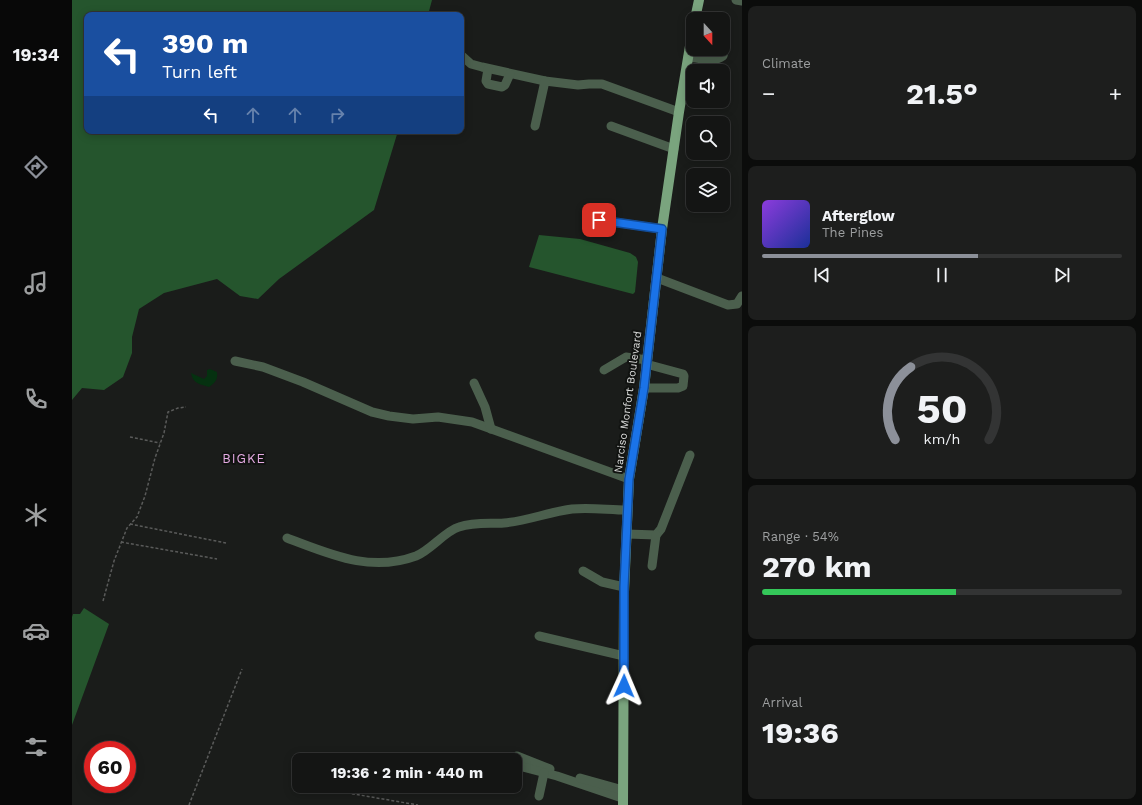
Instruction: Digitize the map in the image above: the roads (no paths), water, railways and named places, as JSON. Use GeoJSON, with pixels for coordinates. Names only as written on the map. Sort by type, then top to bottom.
{"type":"FeatureCollection","features":[{"type":"Feature","properties":{"kind":"main road"},"geometry":{"type":"LineString","coordinates":[[696,12],[699,0]]}},
{"type":"Feature","properties":{"kind":"main road","name":"Narciso Monfort Boulevard"},"geometry":{"type":"LineString","coordinates":[[623,797],[624,587],[629,479],[644,388],[662,229],[688,57]]}},
{"type":"Feature","properties":{"kind":"street"},"geometry":{"type":"LineString","coordinates":[[736,0],[742,1]]}},
{"type":"Feature","properties":{"kind":"street"},"geometry":{"type":"LineString","coordinates":[[688,57],[715,60],[723,56]]}},
{"type":"Feature","properties":{"kind":"street"},"geometry":{"type":"LineString","coordinates":[[464,58],[471,64],[488,69],[545,81],[578,85],[602,84],[679,112]]}},
{"type":"Feature","properties":{"kind":"street"},"geometry":{"type":"LineString","coordinates":[[488,69],[486,81],[488,84],[502,87],[505,85],[510,74]]}},
{"type":"Feature","properties":{"kind":"street"},"geometry":{"type":"LineString","coordinates":[[535,126],[545,81]]}},
{"type":"Feature","properties":{"kind":"street"},"geometry":{"type":"LineString","coordinates":[[611,126],[674,149]]}},
{"type":"Feature","properties":{"kind":"street"},"geometry":{"type":"LineString","coordinates":[[599,220],[662,229]]}},
{"type":"Feature","properties":{"kind":"street"},"geometry":{"type":"LineString","coordinates":[[657,278],[728,305],[737,304],[742,296]]}},
{"type":"Feature","properties":{"kind":"street"},"geometry":{"type":"LineString","coordinates":[[604,370],[626,357],[680,372],[684,376],[683,386],[678,388],[644,388]]}},
{"type":"Feature","properties":{"kind":"street"},"geometry":{"type":"LineString","coordinates":[[235,360],[263,367],[303,382],[372,412],[388,416],[413,419],[438,417],[472,422],[629,479]]}},
{"type":"Feature","properties":{"kind":"street"},"geometry":{"type":"LineString","coordinates":[[474,383],[485,407],[491,429]]}},
{"type":"Feature","properties":{"kind":"street"},"geometry":{"type":"LineString","coordinates":[[652,566],[656,535],[666,516],[690,455]]}},
{"type":"Feature","properties":{"kind":"street"},"geometry":{"type":"LineString","coordinates":[[288,538],[335,556],[361,562],[387,563],[417,555],[457,527],[473,523],[504,523],[519,521],[546,513],[574,508],[627,510]]}},
{"type":"Feature","properties":{"kind":"street"},"geometry":{"type":"LineString","coordinates":[[627,534],[656,535]]}},
{"type":"Feature","properties":{"kind":"street"},"geometry":{"type":"LineString","coordinates":[[583,571],[602,582],[624,587]]}},
{"type":"Feature","properties":{"kind":"street"},"geometry":{"type":"LineString","coordinates":[[539,636],[624,656]]}},
{"type":"Feature","properties":{"kind":"street"},"geometry":{"type":"LineString","coordinates":[[522,762],[552,769],[623,797]]}},
{"type":"Feature","properties":{"kind":"street"},"geometry":{"type":"LineString","coordinates":[[522,764],[544,773],[623,797]]}},
{"type":"Feature","properties":{"kind":"street"},"geometry":{"type":"LineString","coordinates":[[539,796],[544,773]]}},
{"type":"Feature","properties":{"kind":"district","name":"BIGKE"},"geometry":{"type":"Point","coordinates":[244,458]}}]}
